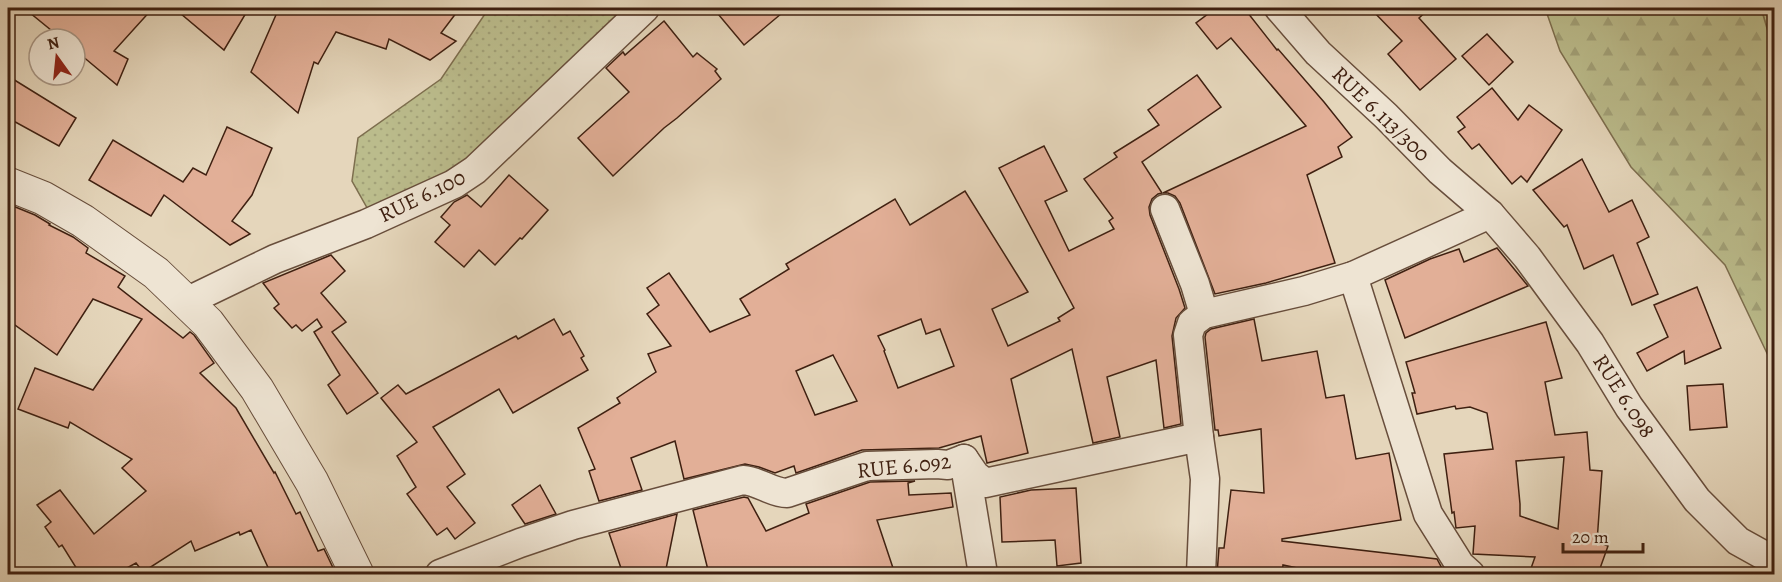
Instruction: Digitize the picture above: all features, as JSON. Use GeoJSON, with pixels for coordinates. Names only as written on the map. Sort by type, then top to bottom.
{"type":"FeatureCollection","features":[{"type":"Feature","properties":{"kind":"street","name":"RUE 6.100"},"geometry":{"type":"LineString","coordinates":[[186,302],[275,259],[366,224],[454,184],[475,170],[645,8]]}},
{"type":"Feature","properties":{"kind":"street","name":"RUE 6.113/300"},"geometry":{"type":"LineString","coordinates":[[1279,8],[1318,53],[1386,116],[1440,171],[1490,214]]}},
{"type":"Feature","properties":{"kind":"street"},"geometry":{"type":"LineString","coordinates":[[8,184],[43,198],[83,221],[156,273],[208,323],[257,389],[312,482],[357,574]]}},
{"type":"Feature","properties":{"kind":"street"},"geometry":{"type":"LineString","coordinates":[[1165,209],[1195,284],[1204,314]]}},
{"type":"Feature","properties":{"kind":"street"},"geometry":{"type":"LineString","coordinates":[[1201,574],[1205,479],[1188,335],[1192,323],[1204,314],[1304,291],[1353,276],[1490,214]]}},
{"type":"Feature","properties":{"kind":"street","name":"RUE 6.098"},"geometry":{"type":"LineString","coordinates":[[1490,214],[1527,257],[1590,343],[1629,407],[1697,500],[1738,541],[1774,561]]}},
{"type":"Feature","properties":{"kind":"street"},"geometry":{"type":"LineString","coordinates":[[1353,276],[1428,514],[1460,565],[1470,574]]}},
{"type":"Feature","properties":{"kind":"street","name":"RUE 6.092"},"geometry":{"type":"LineString","coordinates":[[440,574],[573,525],[736,482],[749,480],[781,493],[787,493],[867,466],[948,465],[964,459],[975,475],[985,483],[1199,437]]}},
{"type":"Feature","properties":{"kind":"street"},"geometry":{"type":"LineString","coordinates":[[964,459],[983,574]]}},
{"type":"Feature","properties":{"kind":"green space"},"geometry":{"type":"Polygon","coordinates":[[[489,8],[637,8],[466,169],[370,213],[352,181],[358,138],[441,79],[489,8]]]}},
{"type":"Feature","properties":{"kind":"green space"},"geometry":{"type":"Polygon","coordinates":[[[1545,8],[1761,8],[1774,52],[1774,368],[1725,265],[1631,167],[1560,51],[1545,8]]]}},
{"type":"Feature","properties":{"kind":"green space"},"geometry":{"type":"Polygon","coordinates":[[[1761,8],[1774,8],[1774,52],[1761,8]]]}},
{"type":"Feature","properties":{"kind":"building"},"geometry":{"type":"Polygon","coordinates":[[[24,8],[153,8],[114,51],[128,59],[117,85],[87,60],[87,27],[47,27],[24,8]]]}},
{"type":"Feature","properties":{"kind":"building"},"geometry":{"type":"Polygon","coordinates":[[[174,8],[249,8],[224,50],[174,8]]]}},
{"type":"Feature","properties":{"kind":"building"},"geometry":{"type":"Polygon","coordinates":[[[279,8],[460,8],[441,33],[456,41],[430,60],[389,39],[386,49],[336,32],[318,64],[314,62],[298,113],[251,72],[279,8]]]}},
{"type":"Feature","properties":{"kind":"building"},"geometry":{"type":"Polygon","coordinates":[[[713,8],[788,8],[744,45],[713,8]]]}},
{"type":"Feature","properties":{"kind":"building"},"geometry":{"type":"Polygon","coordinates":[[[1216,8],[1244,8],[1352,137],[1338,147],[1342,157],[1307,175],[1335,263],[1266,283],[1215,294],[1180,203],[1175,196],[1163,193],[1306,126],[1231,38],[1217,49],[1196,23],[1216,8]]]}},
{"type":"Feature","properties":{"kind":"building"},"geometry":{"type":"Polygon","coordinates":[[[1370,8],[1430,8],[1419,18],[1456,59],[1420,90],[1388,54],[1402,41],[1370,8]]]}},
{"type":"Feature","properties":{"kind":"building"},"geometry":{"type":"Polygon","coordinates":[[[664,21],[693,57],[697,53],[717,69],[715,71],[721,79],[613,176],[578,138],[629,92],[606,68],[623,52],[625,55],[664,21]]]}},
{"type":"Feature","properties":{"kind":"building"},"geometry":{"type":"Polygon","coordinates":[[[1487,34],[1513,62],[1489,85],[1462,56],[1487,34]]]}},
{"type":"Feature","properties":{"kind":"building"},"geometry":{"type":"Polygon","coordinates":[[[1197,75],[1221,107],[1142,162],[1162,193],[1152,199],[1149,207],[1150,215],[1185,308],[1176,318],[1172,336],[1181,424],[1164,428],[1156,360],[1107,377],[1120,437],[1093,443],[1072,349],[1011,379],[1028,453],[987,463],[981,436],[939,448],[862,450],[796,473],[794,466],[775,473],[745,464],[684,479],[675,441],[631,458],[642,490],[599,501],[589,471],[595,469],[578,428],[620,403],[617,398],[656,372],[648,354],[671,346],[647,314],[659,305],[647,288],[669,273],[710,332],[750,315],[740,299],[789,269],[786,264],[895,199],[910,225],[965,191],[1028,292],[992,309],[1008,346],[1060,321],[1058,318],[1074,308],[999,168],[1044,146],[1067,191],[1045,201],[1069,251],[1114,229],[1109,221],[1113,218],[1084,179],[1117,157],[1114,153],[1159,125],[1148,110],[1197,75]],[[921,319],[878,336],[898,388],[954,366],[940,329],[926,334],[921,319]],[[833,355],[796,371],[815,415],[857,401],[833,355]]]}},
{"type":"Feature","properties":{"kind":"building"},"geometry":{"type":"Polygon","coordinates":[[[8,76],[76,118],[59,146],[8,118],[8,76]]]}},
{"type":"Feature","properties":{"kind":"building"},"geometry":{"type":"Polygon","coordinates":[[[1492,88],[1518,120],[1529,105],[1562,130],[1527,182],[1521,176],[1512,184],[1479,144],[1472,149],[1458,132],[1465,127],[1457,117],[1492,88]]]}},
{"type":"Feature","properties":{"kind":"building"},"geometry":{"type":"Polygon","coordinates":[[[227,127],[272,148],[252,195],[232,221],[250,234],[230,245],[164,195],[151,216],[89,180],[113,140],[183,182],[193,168],[206,175],[227,127]]]}},
{"type":"Feature","properties":{"kind":"building"},"geometry":{"type":"Polygon","coordinates":[[[1582,159],[1609,212],[1632,200],[1649,237],[1637,243],[1658,294],[1632,305],[1613,255],[1584,269],[1567,225],[1564,227],[1533,190],[1582,159]]]}},
{"type":"Feature","properties":{"kind":"building"},"geometry":{"type":"Polygon","coordinates":[[[509,175],[548,210],[495,265],[479,250],[464,267],[435,242],[450,225],[441,217],[454,202],[467,195],[481,207],[509,175]]]}},
{"type":"Feature","properties":{"kind":"building"},"geometry":{"type":"Polygon","coordinates":[[[8,204],[35,215],[73,237],[88,248],[86,253],[125,276],[118,287],[183,338],[190,332],[194,335],[214,363],[200,373],[236,408],[275,472],[296,514],[300,512],[318,551],[324,549],[336,574],[271,574],[251,530],[240,535],[239,532],[195,551],[191,541],[143,572],[136,563],[116,574],[80,574],[62,545],[59,547],[45,527],[51,522],[37,505],[60,490],[94,534],[146,491],[122,468],[132,459],[70,422],[68,428],[18,409],[35,368],[93,390],[142,319],[93,299],[57,355],[8,320],[8,204]]]}},
{"type":"Feature","properties":{"kind":"building"},"geometry":{"type":"Polygon","coordinates":[[[1497,248],[1528,286],[1405,338],[1385,280],[1430,259],[1459,249],[1464,262],[1497,248]]]}},
{"type":"Feature","properties":{"kind":"building"},"geometry":{"type":"Polygon","coordinates":[[[331,255],[345,271],[321,293],[346,322],[332,332],[378,393],[347,414],[328,385],[340,375],[314,332],[322,327],[317,319],[302,331],[296,325],[292,328],[274,308],[279,304],[263,283],[331,255]]]}},
{"type":"Feature","properties":{"kind":"building"},"geometry":{"type":"Polygon","coordinates":[[[1697,287],[1721,348],[1685,364],[1684,351],[1647,371],[1637,353],[1668,337],[1654,305],[1697,287]]]}},
{"type":"Feature","properties":{"kind":"building"},"geometry":{"type":"Polygon","coordinates":[[[554,319],[563,335],[570,331],[584,356],[581,358],[588,370],[513,413],[499,389],[433,427],[465,474],[447,487],[475,523],[455,539],[447,528],[437,535],[407,494],[416,487],[397,456],[417,442],[381,398],[398,385],[406,394],[516,336],[518,339],[554,319]]]}},
{"type":"Feature","properties":{"kind":"building"},"geometry":{"type":"Polygon","coordinates":[[[1254,319],[1262,361],[1317,351],[1326,398],[1344,395],[1356,459],[1389,453],[1401,520],[1282,539],[1282,541],[1437,559],[1445,574],[1325,574],[1283,565],[1282,573],[1253,570],[1253,574],[1217,574],[1219,548],[1224,548],[1231,490],[1264,493],[1261,429],[1219,436],[1218,430],[1215,430],[1205,337],[1211,329],[1254,319]]]}},
{"type":"Feature","properties":{"kind":"building"},"geometry":{"type":"Polygon","coordinates":[[[1546,322],[1562,378],[1545,382],[1555,435],[1587,432],[1590,470],[1602,471],[1597,542],[1608,546],[1598,574],[1529,574],[1535,557],[1473,554],[1475,526],[1456,528],[1444,454],[1493,449],[1487,413],[1470,407],[1456,409],[1455,406],[1417,414],[1412,393],[1415,393],[1406,362],[1546,322]],[[1564,457],[1516,461],[1520,516],[1558,529],[1564,457]]]}},
{"type":"Feature","properties":{"kind":"building"},"geometry":{"type":"Polygon","coordinates":[[[1723,384],[1727,427],[1690,430],[1687,386],[1723,384]]]}},
{"type":"Feature","properties":{"kind":"building"},"geometry":{"type":"Polygon","coordinates":[[[915,481],[908,483],[909,495],[951,493],[953,507],[877,520],[895,574],[709,574],[693,510],[744,497],[748,498],[766,531],[809,513],[806,504],[870,482],[915,481]]]}},
{"type":"Feature","properties":{"kind":"building"},"geometry":{"type":"Polygon","coordinates":[[[540,485],[556,514],[525,524],[512,505],[540,485]]]}},
{"type":"Feature","properties":{"kind":"building"},"geometry":{"type":"Polygon","coordinates":[[[1076,488],[1081,563],[1057,566],[1055,540],[1002,542],[1000,497],[1031,490],[1076,488]]]}},
{"type":"Feature","properties":{"kind":"building"},"geometry":{"type":"Polygon","coordinates":[[[677,514],[665,574],[623,574],[609,533],[677,514]]]}}]}
